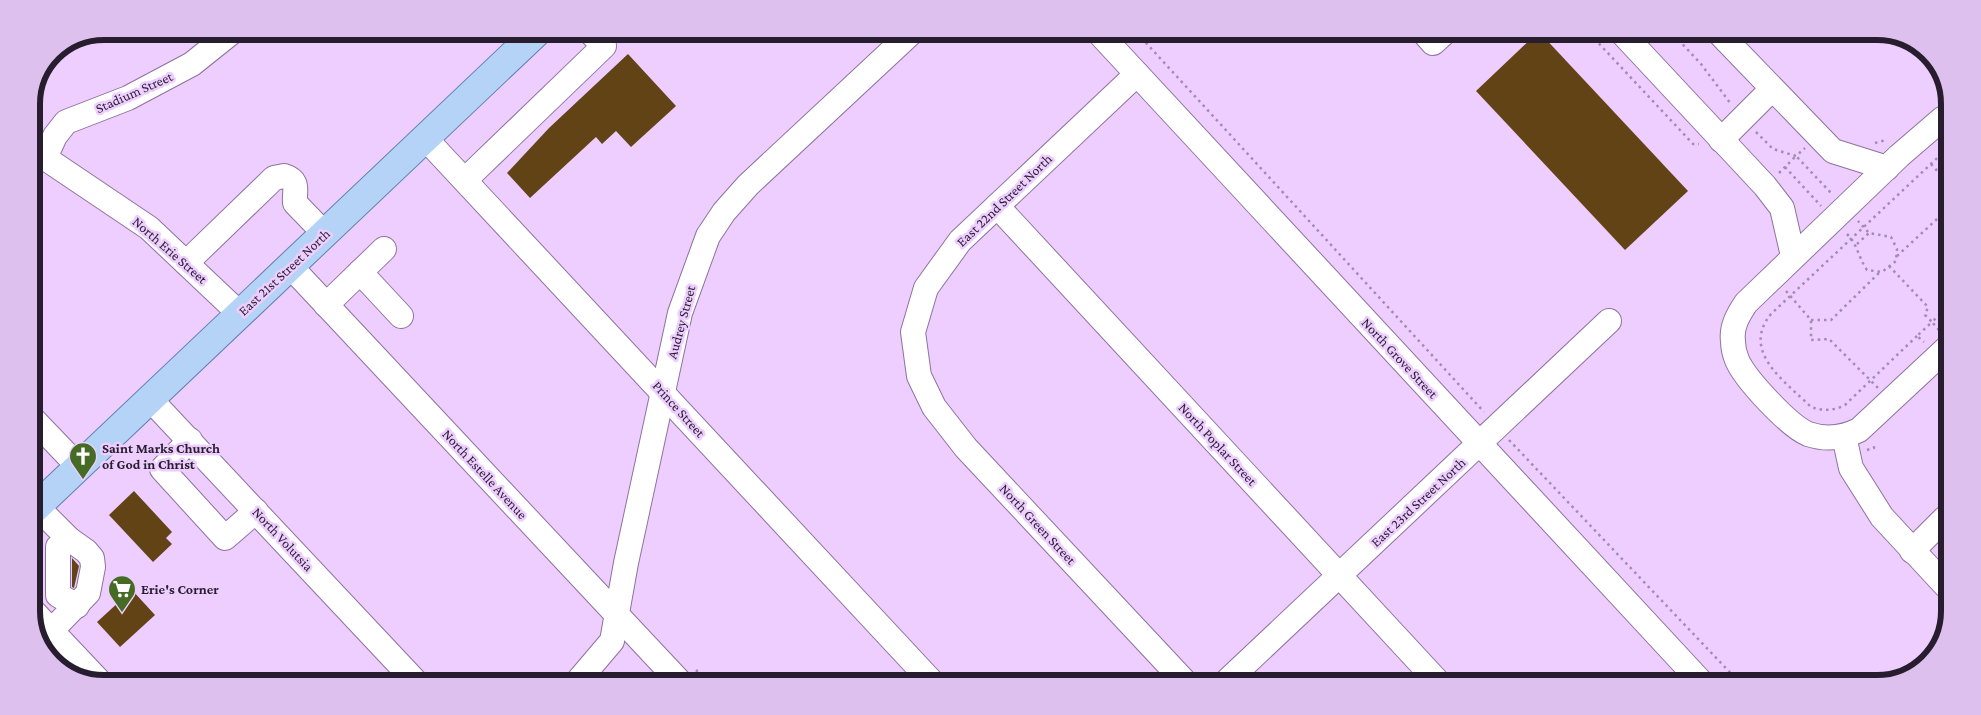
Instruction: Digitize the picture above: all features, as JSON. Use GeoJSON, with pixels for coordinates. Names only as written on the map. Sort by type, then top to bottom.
{"type":"FeatureCollection","features":[{"type":"Feature","properties":{"kind":"main road","name":"East 21st Street North"},"geometry":{"type":"LineString","coordinates":[[40,503],[529,40]]}},
{"type":"Feature","properties":{"kind":"street","name":"Stadium Street"},"geometry":{"type":"LineString","coordinates":[[40,153],[66,122],[128,98],[192,64],[222,40]]}},
{"type":"Feature","properties":{"kind":"street"},"geometry":{"type":"LineString","coordinates":[[464,180],[604,46],[598,40]]}},
{"type":"Feature","properties":{"kind":"street","name":"Audrey Street"},"geometry":{"type":"LineString","coordinates":[[583,675],[612,641],[626,563],[680,313],[708,236],[724,212],[748,185],[903,40]]}},
{"type":"Feature","properties":{"kind":"street","name":"North Grove Street"},"geometry":{"type":"LineString","coordinates":[[1105,40],[1695,675]]}},
{"type":"Feature","properties":{"kind":"street"},"geometry":{"type":"LineString","coordinates":[[1629,40],[1765,186],[1782,208],[1793,256]]}},
{"type":"Feature","properties":{"kind":"street"},"geometry":{"type":"LineString","coordinates":[[1726,40],[1833,151],[1887,168]]}},
{"type":"Feature","properties":{"kind":"street","name":"East 22nd Street North"},"geometry":{"type":"LineString","coordinates":[[916,352],[914,332],[926,288],[960,241],[1137,74]]}},
{"type":"Feature","properties":{"kind":"street"},"geometry":{"type":"LineString","coordinates":[[1721,140],[1772,89]]}},
{"type":"Feature","properties":{"kind":"street"},"geometry":{"type":"LineString","coordinates":[[1846,446],[1799,429],[1747,376],[1737,360],[1732,340],[1734,324],[1746,303],[1772,276],[1941,120]]}},
{"type":"Feature","properties":{"kind":"street","name":"Prince Street"},"geometry":{"type":"LineString","coordinates":[[425,138],[663,391],[926,675]]}},
{"type":"Feature","properties":{"kind":"street","name":"North Erie Street"},"geometry":{"type":"LineString","coordinates":[[40,156],[149,228],[240,314]]}},
{"type":"Feature","properties":{"kind":"street"},"geometry":{"type":"LineString","coordinates":[[186,263],[274,178],[284,176],[294,183],[297,187],[295,203],[325,234]]}},
{"type":"Feature","properties":{"kind":"street","name":"North Poplar Street"},"geometry":{"type":"LineString","coordinates":[[997,206],[1432,675]]}},
{"type":"Feature","properties":{"kind":"street"},"geometry":{"type":"LineString","coordinates":[[326,304],[384,249]]}},
{"type":"Feature","properties":{"kind":"street","name":"North Estelle Avenue"},"geometry":{"type":"LineString","coordinates":[[291,266],[673,675]]}},
{"type":"Feature","properties":{"kind":"street"},"geometry":{"type":"LineString","coordinates":[[360,272],[401,316]]}},
{"type":"Feature","properties":{"kind":"street","name":"East 23rd Street North"},"geometry":{"type":"LineString","coordinates":[[1233,675],[1609,322]]}},
{"type":"Feature","properties":{"kind":"street","name":"North Green Street"},"geometry":{"type":"LineString","coordinates":[[916,352],[919,376],[934,407],[966,448],[1178,675]]}},
{"type":"Feature","properties":{"kind":"street"},"geometry":{"type":"LineString","coordinates":[[1846,446],[1859,430],[1941,354]]}},
{"type":"Feature","properties":{"kind":"street","name":"North Volutsia"},"geometry":{"type":"LineString","coordinates":[[150,399],[409,675]]}},
{"type":"Feature","properties":{"kind":"street"},"geometry":{"type":"LineString","coordinates":[[40,426],[78,466]]}},
{"type":"Feature","properties":{"kind":"street"},"geometry":{"type":"LineString","coordinates":[[190,440],[162,469],[226,538],[256,511]]}},
{"type":"Feature","properties":{"kind":"street"},"geometry":{"type":"LineString","coordinates":[[1846,446],[1851,468],[1882,517],[1941,581]]}},
{"type":"Feature","properties":{"kind":"street"},"geometry":{"type":"LineString","coordinates":[[40,514],[86,551],[92,558],[93,567],[88,593],[52,630]]}},
{"type":"Feature","properties":{"kind":"street"},"geometry":{"type":"LineString","coordinates":[[1912,551],[1941,522]]}},
{"type":"Feature","properties":{"kind":"street"},"geometry":{"type":"LineString","coordinates":[[69,538],[58,547],[58,595],[77,606]]}},
{"type":"Feature","properties":{"kind":"street"},"geometry":{"type":"LineString","coordinates":[[40,618],[92,674]]}},
{"type":"Feature","properties":{"kind":"path"},"geometry":{"type":"LineString","coordinates":[[1143,40],[1498,427],[1732,675]]}},
{"type":"Feature","properties":{"kind":"path"},"geometry":{"type":"LineString","coordinates":[[1889,266],[1928,307],[1925,315],[1932,322],[1845,405],[1836,409],[1821,410],[1811,407],[1764,359],[1759,338],[1762,325],[1941,155]]}},
{"type":"Feature","properties":{"kind":"path"},"geometry":{"type":"LineString","coordinates":[[1765,186],[1796,156]]}},
{"type":"Feature","properties":{"kind":"path"},"geometry":{"type":"LineString","coordinates":[[1931,164],[1941,175]]}},
{"type":"Feature","properties":{"kind":"path"},"geometry":{"type":"LineString","coordinates":[[1896,257],[1941,215]]}},
{"type":"Feature","properties":{"kind":"path"},"geometry":{"type":"LineString","coordinates":[[1857,244],[1869,233]]}},
{"type":"Feature","properties":{"kind":"path"},"geometry":{"type":"LineString","coordinates":[[1811,320],[1831,320],[1880,272]]}},
{"type":"Feature","properties":{"kind":"path"},"geometry":{"type":"LineString","coordinates":[[1772,276],[1811,320],[1811,340],[1829,339],[1890,401]]}},
{"type":"Feature","properties":{"kind":"path"},"geometry":{"type":"LineString","coordinates":[[1917,336],[1941,351]]}},
{"type":"Feature","properties":{"kind":"path"},"geometry":{"type":"LineString","coordinates":[[1846,446],[1874,448],[1873,436]]}},
{"type":"Feature","properties":{"kind":"building"},"geometry":{"type":"Polygon","coordinates":[[[1530,40],[1547,40],[1688,191],[1625,250],[1476,91],[1530,40]]]}},
{"type":"Feature","properties":{"kind":"building"},"geometry":{"type":"Polygon","coordinates":[[[628,54],[676,106],[631,147],[616,131],[602,144],[596,137],[530,198],[507,173],[549,128],[628,54]]]}},
{"type":"Feature","properties":{"kind":"building"},"geometry":{"type":"Polygon","coordinates":[[[134,491],[172,532],[166,538],[172,544],[153,562],[109,515],[134,491]]]}},
{"type":"Feature","properties":{"kind":"building"},"geometry":{"type":"Polygon","coordinates":[[[72,558],[79,566],[74,588],[72,587],[72,558]]]}},
{"type":"Feature","properties":{"kind":"building"},"geometry":{"type":"Polygon","coordinates":[[[132,590],[155,615],[120,647],[97,622],[132,590]]]}},
{"type":"Feature","properties":{"kind":"place","name":"Saint Marks Church of God in Christ"},"geometry":{"type":"Point","coordinates":[83,480]}},
{"type":"Feature","properties":{"kind":"place","name":"Erie's Corner"},"geometry":{"type":"Point","coordinates":[122,613]}}]}
